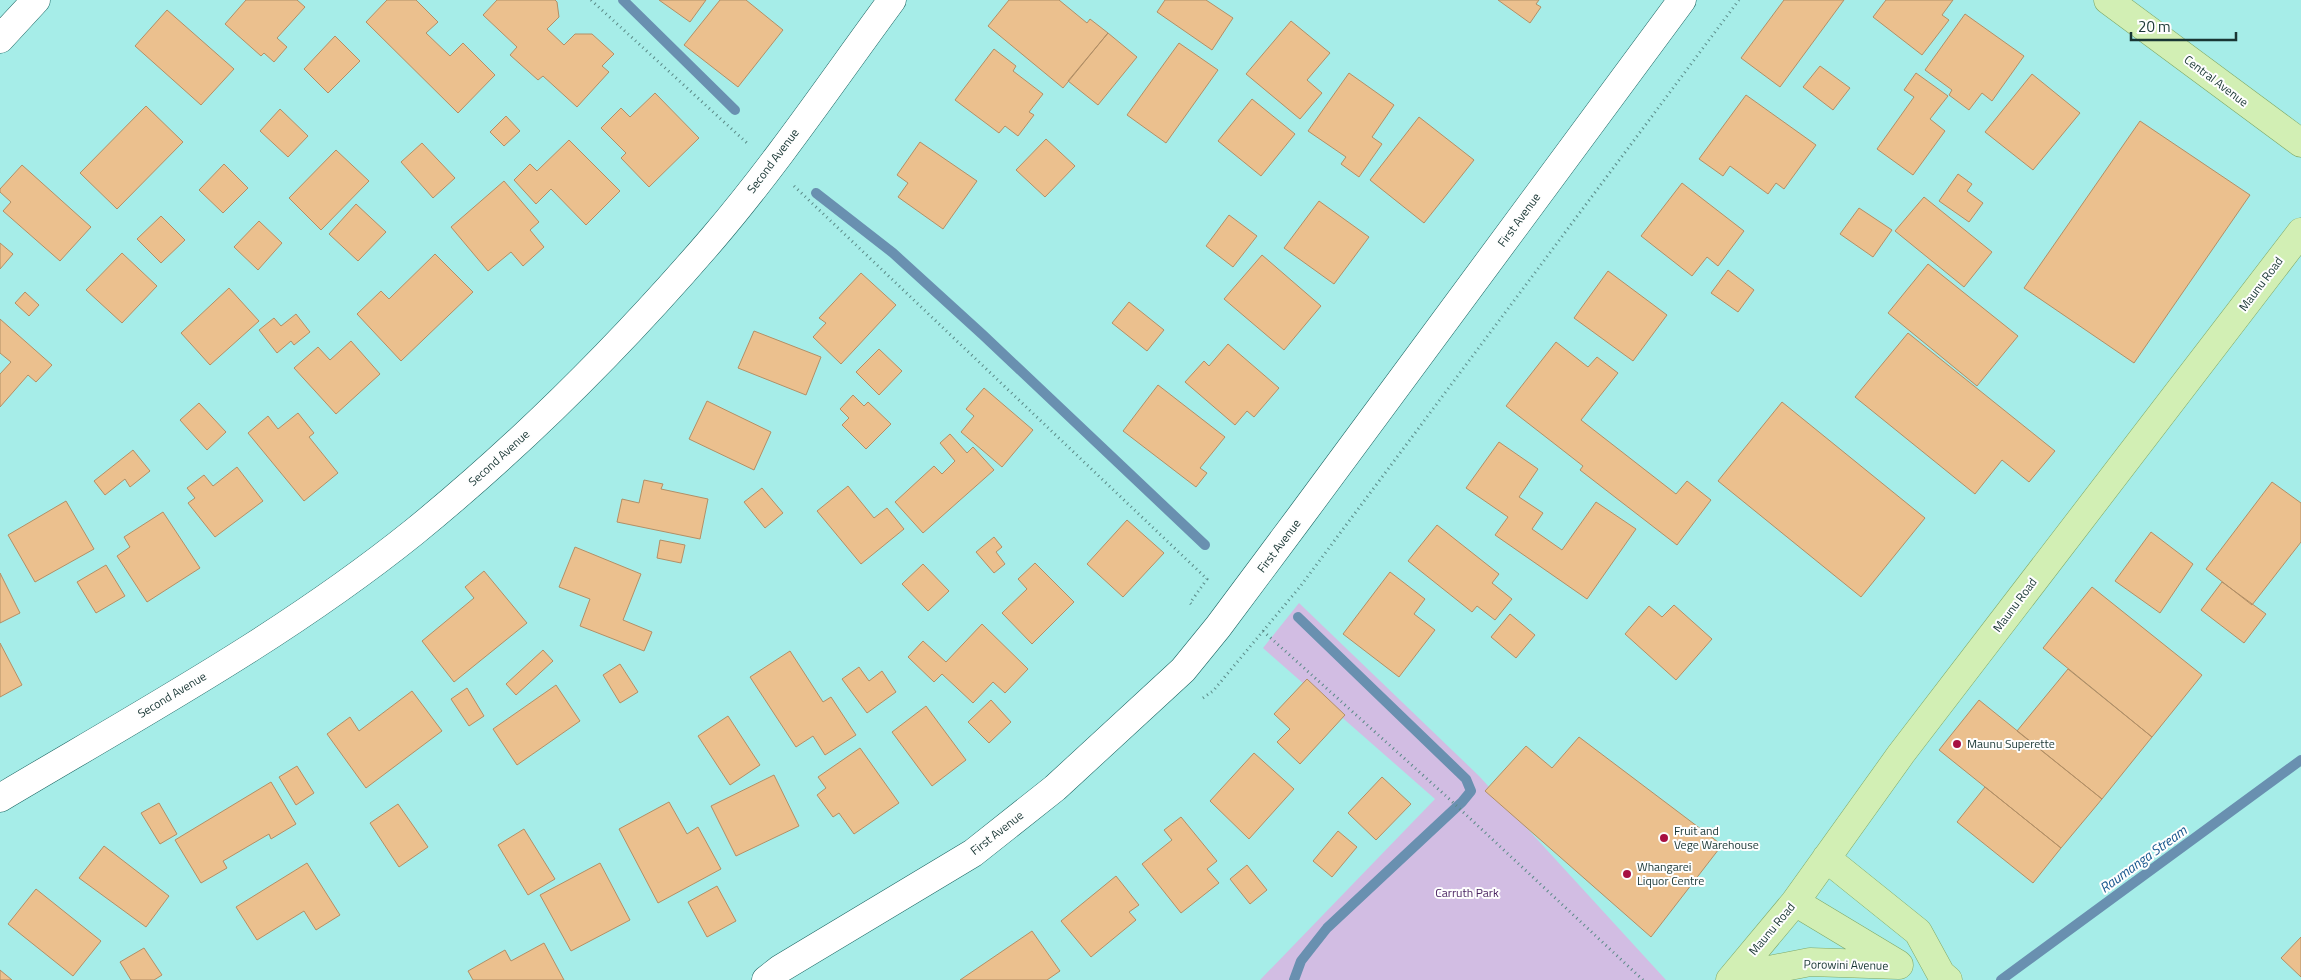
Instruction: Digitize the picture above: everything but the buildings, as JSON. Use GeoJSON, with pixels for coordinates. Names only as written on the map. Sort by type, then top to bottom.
{"type":"FeatureCollection","features":[{"type":"Feature","properties":{"kind":"main road","name":"Central Avenue"},"geometry":{"type":"LineString","coordinates":[[2108,0],[2301,143]]}},
{"type":"Feature","properties":{"kind":"main road","name":"Maunu Road"},"geometry":{"type":"LineString","coordinates":[[1730,980],[1795,902],[1907,746],[2301,232]]}},
{"type":"Feature","properties":{"kind":"main road","name":"Porowini Avenue"},"geometry":{"type":"LineString","coordinates":[[1826,858],[1918,932],[1944,977]]}},
{"type":"Feature","properties":{"kind":"main road","name":"Porowini Avenue"},"geometry":{"type":"LineString","coordinates":[[1795,902],[1899,965]]}},
{"type":"Feature","properties":{"kind":"main road","name":"Porowini Avenue"},"geometry":{"type":"LineString","coordinates":[[1735,980],[1769,970],[1810,962],[1899,965],[1944,977]]}},
{"type":"Feature","properties":{"kind":"street"},"geometry":{"type":"LineString","coordinates":[[0,39],[36,0]]}},
{"type":"Feature","properties":{"kind":"street","name":"Second Avenue"},"geometry":{"type":"LineString","coordinates":[[0,798],[293,621],[412,533],[514,447],[616,345],[714,237],[771,164],[892,0]]}},
{"type":"Feature","properties":{"kind":"street","name":"First Avenue"},"geometry":{"type":"LineString","coordinates":[[766,980],[780,969],[973,853],[1054,788],[1183,670],[1240,597],[1682,0]]}},
{"type":"Feature","properties":{"kind":"path"},"geometry":{"type":"LineString","coordinates":[[591,0],[771,164],[1207,579],[1190,604],[1197,609]]}},
{"type":"Feature","properties":{"kind":"path"},"geometry":{"type":"LineString","coordinates":[[1263,631],[1476,823],[1643,980]]}},
{"type":"Feature","properties":{"kind":"green space","name":"Carruth Park"},"geometry":{"type":"Polygon","coordinates":[[[1299,603],[1479,776],[1666,980],[1260,980],[1435,799],[1263,648],[1299,603]]]}},
{"type":"Feature","properties":{"kind":"waterway"},"geometry":{"type":"LineString","coordinates":[[623,0],[735,110]]}},
{"type":"Feature","properties":{"kind":"waterway"},"geometry":{"type":"LineString","coordinates":[[816,193],[893,253],[983,335],[1205,545]]}},
{"type":"Feature","properties":{"kind":"waterway"},"geometry":{"type":"LineString","coordinates":[[1294,980],[1301,961],[1327,928],[1462,802],[1471,791],[1466,779],[1298,617]]}},
{"type":"Feature","properties":{"kind":"waterway","name":"Raumanga Stream"},"geometry":{"type":"LineString","coordinates":[[2001,980],[2301,760]]}},
{"type":"Feature","properties":{"kind":"place","name":"Maunu Superette"},"geometry":{"type":"Point","coordinates":[1957,744]}},
{"type":"Feature","properties":{"kind":"place","name":"Fruit and Vege Warehouse"},"geometry":{"type":"Point","coordinates":[1664,838]}},
{"type":"Feature","properties":{"kind":"place","name":"Whangarei Liquor Centre"},"geometry":{"type":"Point","coordinates":[1627,874]}}]}
